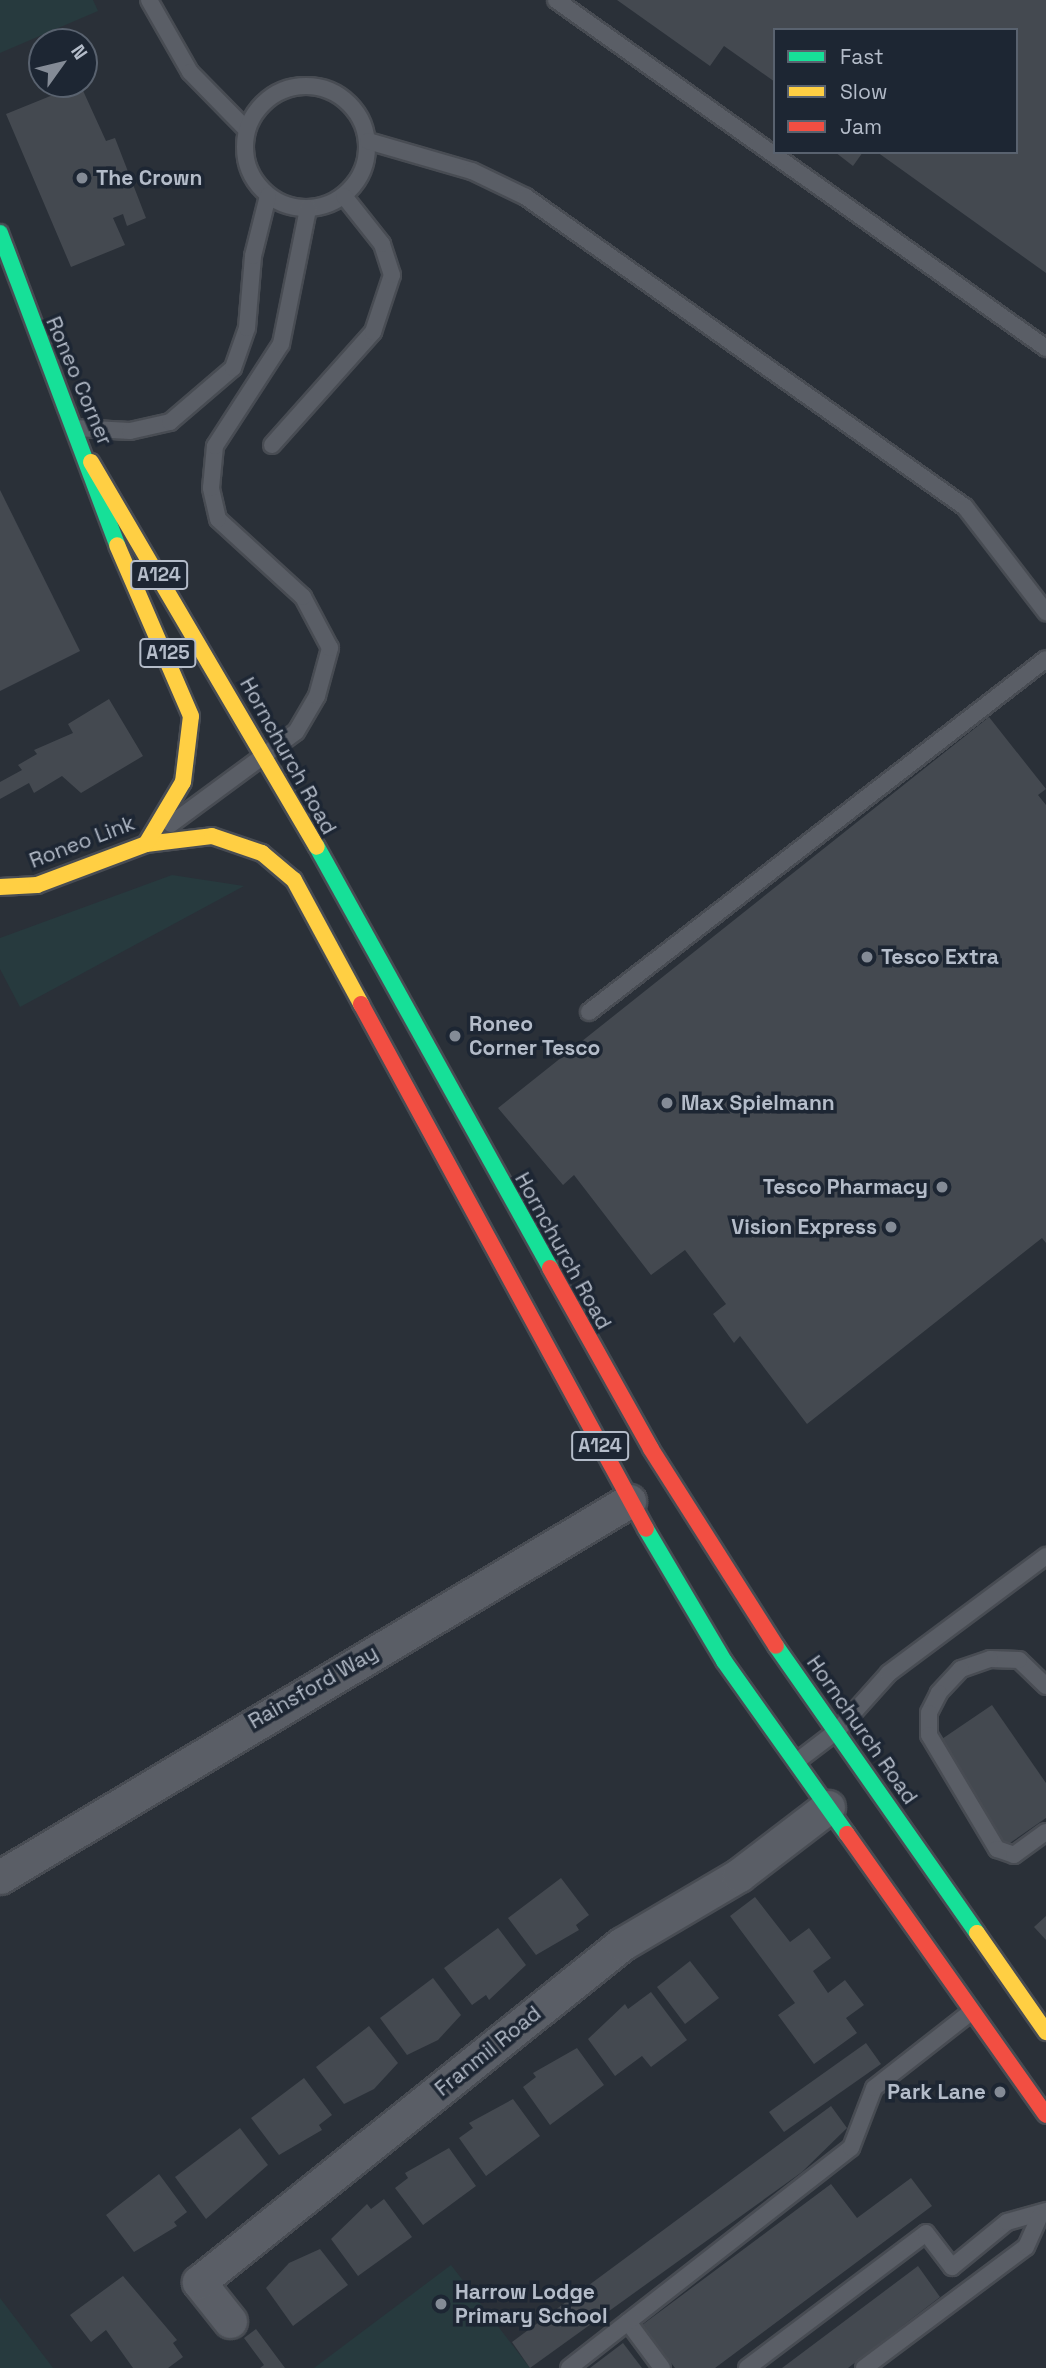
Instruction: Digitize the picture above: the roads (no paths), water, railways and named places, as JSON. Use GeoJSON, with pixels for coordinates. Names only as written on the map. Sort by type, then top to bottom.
{"type":"FeatureCollection","features":[{"type":"Feature","properties":{"kind":"main road","name":"Roneo Corner"},"geometry":{"type":"LineString","coordinates":[[0,233],[29,316],[91,462]]}},
{"type":"Feature","properties":{"kind":"main road","name":"Roneo Corner"},"geometry":{"type":"LineString","coordinates":[[9,309],[29,316]]}},
{"type":"Feature","properties":{"kind":"main road","name":"Hornchurch Road"},"geometry":{"type":"LineString","coordinates":[[91,462],[264,754],[651,1450],[773,1642],[838,1730],[1046,2032]]}},
{"type":"Feature","properties":{"kind":"main road","name":"Roneo Link"},"geometry":{"type":"LineString","coordinates":[[0,887],[37,885],[146,844],[183,782],[191,716],[171,658],[130,581],[91,462]]}},
{"type":"Feature","properties":{"kind":"main road","name":"A124"},"geometry":{"type":"LineString","coordinates":[[146,844],[212,836],[262,853],[294,880],[629,1501],[724,1661],[1046,2115]]}},
{"type":"Feature","properties":{"kind":"street","name":"Rainsford Way"},"geometry":{"type":"LineString","coordinates":[[0,1877],[629,1501]]}},
{"type":"Feature","properties":{"kind":"street","name":"Franmil Road"},"geometry":{"type":"LineString","coordinates":[[230,2321],[199,2282],[622,1944],[739,1875],[828,1807]]}},
{"type":"Feature","properties":{"kind":"lane"},"geometry":{"type":"LineString","coordinates":[[149,0],[190,72],[246,129]]}},
{"type":"Feature","properties":{"kind":"lane"},"geometry":{"type":"LineString","coordinates":[[556,0],[1046,348]]}},
{"type":"Feature","properties":{"kind":"lane"},"geometry":{"type":"LineString","coordinates":[[312,85],[350,103],[368,141],[366,162],[344,196],[308,209],[268,196],[247,166],[246,129],[271,95],[312,85]]}},
{"type":"Feature","properties":{"kind":"lane"},"geometry":{"type":"LineString","coordinates":[[368,141],[472,171],[526,197],[965,507],[1046,612]]}},
{"type":"Feature","properties":{"kind":"lane"},"geometry":{"type":"LineString","coordinates":[[75,428],[131,431],[170,422],[233,368],[247,328],[253,256],[268,196]]}},
{"type":"Feature","properties":{"kind":"lane"},"geometry":{"type":"LineString","coordinates":[[272,445],[373,332],[392,275],[382,244],[344,196]]}},
{"type":"Feature","properties":{"kind":"lane"},"geometry":{"type":"LineString","coordinates":[[146,844],[296,732],[310,714],[330,648],[303,597],[218,519],[211,488],[215,446],[281,344],[308,209]]}},
{"type":"Feature","properties":{"kind":"lane"},"geometry":{"type":"LineString","coordinates":[[589,1012],[1046,659]]}},
{"type":"Feature","properties":{"kind":"lane"},"geometry":{"type":"LineString","coordinates":[[796,1762],[838,1730],[889,1673],[1046,1556]]}},
{"type":"Feature","properties":{"kind":"lane"},"geometry":{"type":"LineString","coordinates":[[1046,1686],[1019,1660],[990,1659],[961,1669],[939,1693],[929,1713],[929,1735],[997,1849],[1014,1855],[1046,1832]]}},
{"type":"Feature","properties":{"kind":"lane"},"geometry":{"type":"LineString","coordinates":[[569,2368],[851,2148],[874,2088],[971,2012]]}},
{"type":"Feature","properties":{"kind":"lane"},"geometry":{"type":"LineString","coordinates":[[747,2368],[926,2233],[952,2267],[1007,2222],[1043,2213]]}},
{"type":"Feature","properties":{"kind":"lane"},"geometry":{"type":"LineString","coordinates":[[864,2368],[1026,2247],[1043,2213]]}},
{"type":"Feature","properties":{"kind":"lane"},"geometry":{"type":"LineString","coordinates":[[628,2322],[662,2368]]}},
{"type":"Feature","properties":{"kind":"place","name":"The Crown"},"geometry":{"type":"Point","coordinates":[82,178]}},
{"type":"Feature","properties":{"kind":"place","name":"Tesco Extra"},"geometry":{"type":"Point","coordinates":[867,957]}},
{"type":"Feature","properties":{"kind":"place","name":"Roneo Corner Tesco"},"geometry":{"type":"Point","coordinates":[455,1036]}},
{"type":"Feature","properties":{"kind":"place","name":"Max Spielmann"},"geometry":{"type":"Point","coordinates":[667,1103]}},
{"type":"Feature","properties":{"kind":"place","name":"Tesco Pharmacy"},"geometry":{"type":"Point","coordinates":[942,1187]}},
{"type":"Feature","properties":{"kind":"place","name":"Vision Express"},"geometry":{"type":"Point","coordinates":[891,1227]}},
{"type":"Feature","properties":{"kind":"place","name":"Park Lane"},"geometry":{"type":"Point","coordinates":[1000,2092]}},
{"type":"Feature","properties":{"kind":"place","name":"Harrow Lodge Primary School"},"geometry":{"type":"Point","coordinates":[441,2304]}}]}
